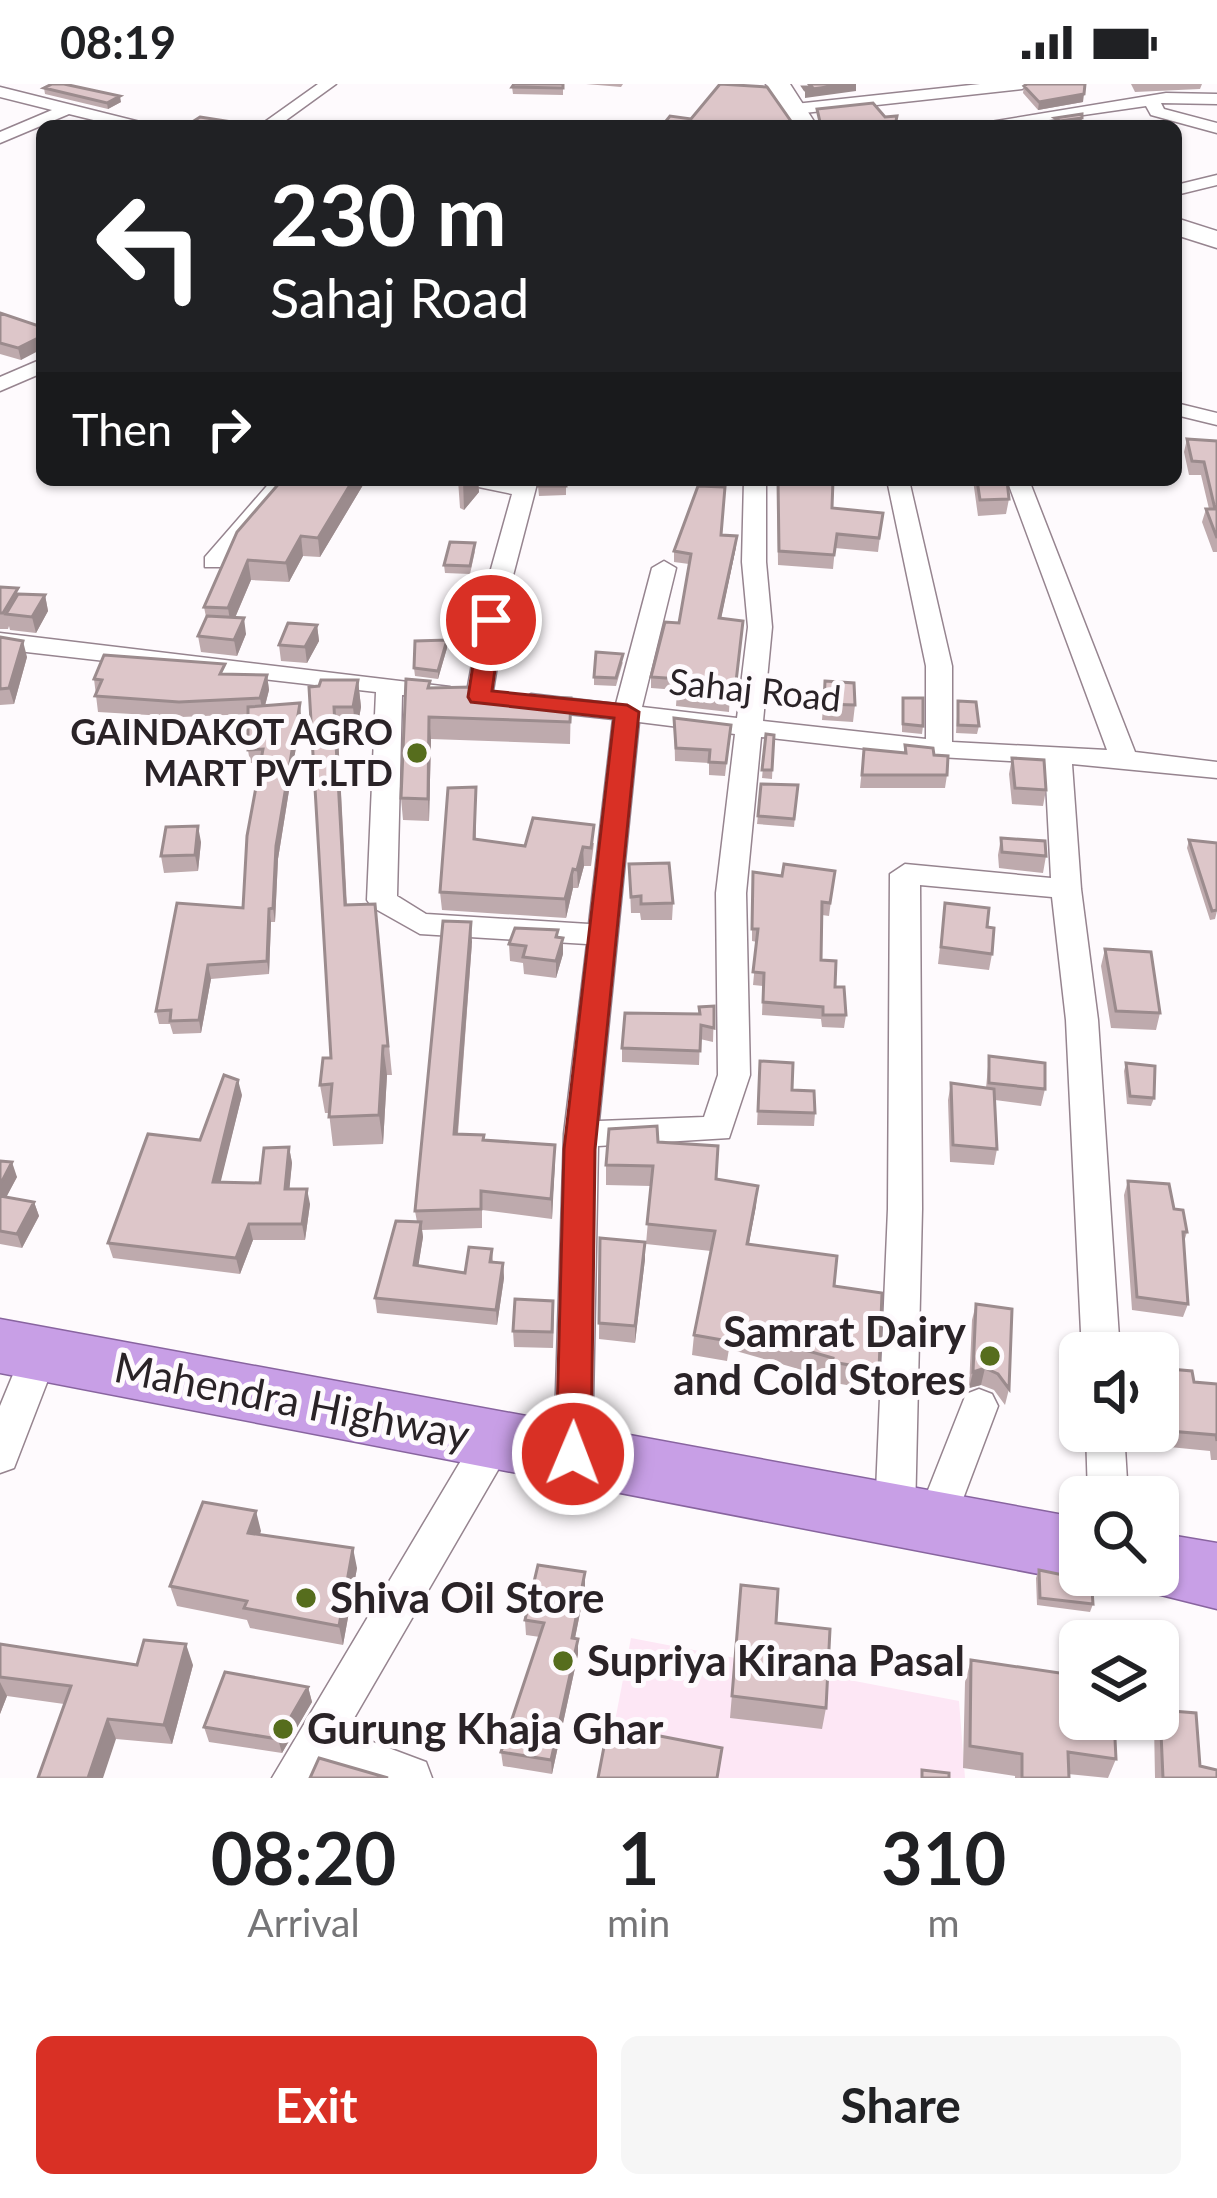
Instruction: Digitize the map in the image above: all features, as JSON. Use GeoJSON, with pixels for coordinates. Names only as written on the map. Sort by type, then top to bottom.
{"type":"FeatureCollection","features":[{"type":"Feature","properties":{"kind":"highway","name":"Mahendra Highway"},"geometry":{"type":"LineString","coordinates":[[20,1350],[1059,1546]]}},
{"type":"Feature","properties":{"kind":"highway"},"geometry":{"type":"LineString","coordinates":[[1179,1569],[1217,1576]]}},
{"type":"Feature","properties":{"kind":"main road"},"geometry":{"type":"LineString","coordinates":[[778,84],[800,118]]}},
{"type":"Feature","properties":{"kind":"main road"},"geometry":{"type":"LineString","coordinates":[[1182,228],[1217,240]]}},
{"type":"Feature","properties":{"kind":"street"},"geometry":{"type":"LineString","coordinates":[[276,120],[328,84]]}},
{"type":"Feature","properties":{"kind":"street"},"geometry":{"type":"LineString","coordinates":[[800,118],[1022,84]]}},
{"type":"Feature","properties":{"kind":"street"},"geometry":{"type":"LineString","coordinates":[[0,92],[110,120]]}},
{"type":"Feature","properties":{"kind":"street"},"geometry":{"type":"LineString","coordinates":[[1017,120],[1212,94]]}},
{"type":"Feature","properties":{"kind":"street"},"geometry":{"type":"LineString","coordinates":[[1152,101],[1157,112],[1169,117],[1217,128]]}},
{"type":"Feature","properties":{"kind":"street"},"geometry":{"type":"LineString","coordinates":[[41,120],[64,110]]}},
{"type":"Feature","properties":{"kind":"street"},"geometry":{"type":"LineString","coordinates":[[0,138],[36,122]]}},
{"type":"Feature","properties":{"kind":"street"},"geometry":{"type":"LineString","coordinates":[[1182,189],[1217,180]]}},
{"type":"Feature","properties":{"kind":"street"},"geometry":{"type":"LineString","coordinates":[[0,385],[36,370]]}},
{"type":"Feature","properties":{"kind":"street"},"geometry":{"type":"LineString","coordinates":[[1182,410],[1217,419]]}},
{"type":"Feature","properties":{"kind":"street"},"geometry":{"type":"LineString","coordinates":[[213,562],[279,486]]}},
{"type":"Feature","properties":{"kind":"street"},"geometry":{"type":"LineString","coordinates":[[479,697],[498,586],[524,486]]}},
{"type":"Feature","properties":{"kind":"street"},"geometry":{"type":"LineString","coordinates":[[581,1133],[717,1129],[734,1076],[731,892],[760,627],[754,562],[755,486]]}},
{"type":"Feature","properties":{"kind":"street"},"geometry":{"type":"LineString","coordinates":[[899,486],[939,666],[939,749]]}},
{"type":"Feature","properties":{"kind":"street"},"geometry":{"type":"LineString","coordinates":[[1020,486],[1124,759]]}},
{"type":"Feature","properties":{"kind":"street"},"geometry":{"type":"LineString","coordinates":[[573,1454],[581,1133],[627,712],[664,568]]}},
{"type":"Feature","properties":{"kind":"street","name":"Sahaj Road"},"geometry":{"type":"LineString","coordinates":[[0,641],[939,749],[1124,759],[1217,770]]}},
{"type":"Feature","properties":{"kind":"street"},"geometry":{"type":"LineString","coordinates":[[389,686],[382,900],[420,924],[603,934]]}},
{"type":"Feature","properties":{"kind":"street"},"geometry":{"type":"LineString","coordinates":[[1058,758],[1066,889],[1082,1020],[1100,1332]]}},
{"type":"Feature","properties":{"kind":"street"},"geometry":{"type":"LineString","coordinates":[[915,1519],[905,1209],[905,874],[1066,889]]}},
{"type":"Feature","properties":{"kind":"street"},"geometry":{"type":"LineString","coordinates":[[0,1456],[20,1350]]}},
{"type":"Feature","properties":{"kind":"street"},"geometry":{"type":"LineString","coordinates":[[915,1519],[979,1406]]}},
{"type":"Feature","properties":{"kind":"street"},"geometry":{"type":"LineString","coordinates":[[410,1778],[382,1764],[303,1761],[495,1439]]}},
{"type":"Feature","properties":{"kind":"shaded area"},"geometry":{"type":"Polygon","coordinates":[[[631,1638],[959,1701],[965,1778],[604,1778],[631,1638]]]}},
{"type":"Feature","properties":{"kind":"building"},"geometry":{"type":"Polygon","coordinates":[[[52,84],[120,96],[107,103],[44,88],[52,84]]]}},
{"type":"Feature","properties":{"kind":"building"},"geometry":{"type":"Polygon","coordinates":[[[563,84],[563,88],[512,87],[563,84]]]}},
{"type":"Feature","properties":{"kind":"building"},"geometry":{"type":"Polygon","coordinates":[[[720,84],[767,87],[790,120],[667,120],[670,116],[691,119],[720,84]]]}},
{"type":"Feature","properties":{"kind":"building"},"geometry":{"type":"Polygon","coordinates":[[[809,84],[849,84],[805,90],[803,87],[812,87],[809,84]]]}},
{"type":"Feature","properties":{"kind":"building"},"geometry":{"type":"Polygon","coordinates":[[[1085,84],[1084,94],[1039,102],[1024,86],[1085,84]]]}},
{"type":"Feature","properties":{"kind":"building"},"geometry":{"type":"Polygon","coordinates":[[[873,103],[885,117],[897,116],[896,120],[820,120],[817,109],[873,103]]]}},
{"type":"Feature","properties":{"kind":"building"},"geometry":{"type":"Polygon","coordinates":[[[0,313],[36,325],[36,339],[18,348],[0,343],[0,313]]]}},
{"type":"Feature","properties":{"kind":"building"},"geometry":{"type":"Polygon","coordinates":[[[1187,439],[1217,441],[1217,538],[1206,509],[1215,509],[1204,462],[1192,461],[1187,439]]]}},
{"type":"Feature","properties":{"kind":"building"},"geometry":{"type":"Polygon","coordinates":[[[277,486],[349,486],[318,538],[301,536],[286,563],[248,560],[228,608],[204,607],[237,532],[277,486]]]}},
{"type":"Feature","properties":{"kind":"building"},"geometry":{"type":"Polygon","coordinates":[[[698,486],[725,487],[721,535],[737,536],[719,618],[743,621],[736,682],[730,682],[729,701],[677,695],[679,679],[651,677],[665,622],[679,623],[691,554],[674,551],[698,486]]]}},
{"type":"Feature","properties":{"kind":"building"},"geometry":{"type":"Polygon","coordinates":[[[778,486],[833,486],[832,508],[883,513],[879,538],[837,534],[834,555],[779,551],[778,486]]]}},
{"type":"Feature","properties":{"kind":"building"},"geometry":{"type":"Polygon","coordinates":[[[978,486],[1008,486],[1009,499],[980,500],[978,486]]]}},
{"type":"Feature","properties":{"kind":"building"},"geometry":{"type":"Polygon","coordinates":[[[450,542],[475,543],[470,566],[444,565],[450,542]]]}},
{"type":"Feature","properties":{"kind":"building"},"geometry":{"type":"Polygon","coordinates":[[[0,587],[18,588],[3,613],[0,613],[0,587]]]}},
{"type":"Feature","properties":{"kind":"building"},"geometry":{"type":"Polygon","coordinates":[[[18,594],[45,595],[32,617],[6,614],[18,594]]]}},
{"type":"Feature","properties":{"kind":"building"},"geometry":{"type":"Polygon","coordinates":[[[207,616],[244,618],[234,640],[198,636],[207,616]]]}},
{"type":"Feature","properties":{"kind":"building"},"geometry":{"type":"Polygon","coordinates":[[[288,623],[317,625],[305,647],[279,645],[288,623]]]}},
{"type":"Feature","properties":{"kind":"building"},"geometry":{"type":"Polygon","coordinates":[[[0,637],[23,641],[9,688],[0,689],[0,637]]]}},
{"type":"Feature","properties":{"kind":"building"},"geometry":{"type":"Polygon","coordinates":[[[447,640],[438,671],[414,668],[415,641],[447,640]]]}},
{"type":"Feature","properties":{"kind":"building"},"geometry":{"type":"Polygon","coordinates":[[[596,652],[623,654],[616,678],[594,677],[596,652]]]}},
{"type":"Feature","properties":{"kind":"building"},"geometry":{"type":"Polygon","coordinates":[[[104,655],[225,664],[220,674],[267,675],[260,698],[179,702],[95,696],[102,680],[94,679],[104,655]]]}},
{"type":"Feature","properties":{"kind":"building"},"geometry":{"type":"Polygon","coordinates":[[[406,679],[430,681],[428,688],[471,687],[471,695],[571,698],[570,722],[429,717],[428,799],[401,798],[406,679]]]}},
{"type":"Feature","properties":{"kind":"building"},"geometry":{"type":"Polygon","coordinates":[[[321,680],[358,680],[353,707],[334,707],[345,905],[375,904],[388,1046],[383,1046],[379,1115],[329,1117],[332,1084],[320,1085],[323,1058],[331,1058],[309,687],[319,686],[321,680]]]}},
{"type":"Feature","properties":{"kind":"building"},"geometry":{"type":"Polygon","coordinates":[[[825,681],[854,683],[855,705],[824,704],[825,681]]]}},
{"type":"Feature","properties":{"kind":"building"},"geometry":{"type":"Polygon","coordinates":[[[903,698],[923,698],[923,726],[903,724],[903,698]]]}},
{"type":"Feature","properties":{"kind":"building"},"geometry":{"type":"Polygon","coordinates":[[[958,701],[976,702],[979,726],[958,725],[958,701]]]}},
{"type":"Feature","properties":{"kind":"building"},"geometry":{"type":"Polygon","coordinates":[[[300,703],[276,846],[267,961],[208,965],[199,1020],[170,1021],[171,1010],[156,1011],[177,903],[243,908],[247,836],[263,749],[248,750],[248,707],[300,703]]]}},
{"type":"Feature","properties":{"kind":"building"},"geometry":{"type":"Polygon","coordinates":[[[674,718],[731,725],[726,763],[709,762],[710,750],[676,748],[674,718]]]}},
{"type":"Feature","properties":{"kind":"building"},"geometry":{"type":"Polygon","coordinates":[[[766,734],[774,735],[772,770],[762,770],[766,734]]]}},
{"type":"Feature","properties":{"kind":"building"},"geometry":{"type":"Polygon","coordinates":[[[905,745],[933,748],[934,755],[948,756],[947,775],[862,775],[864,749],[906,753],[905,745]]]}},
{"type":"Feature","properties":{"kind":"building"},"geometry":{"type":"Polygon","coordinates":[[[1012,758],[1044,760],[1046,790],[1015,788],[1012,758]]]}},
{"type":"Feature","properties":{"kind":"building"},"geometry":{"type":"Polygon","coordinates":[[[761,784],[798,785],[794,819],[758,816],[761,784]]]}},
{"type":"Feature","properties":{"kind":"building"},"geometry":{"type":"Polygon","coordinates":[[[476,787],[474,839],[525,846],[533,818],[594,825],[591,848],[583,847],[565,899],[440,892],[448,788],[476,787]]]}},
{"type":"Feature","properties":{"kind":"building"},"geometry":{"type":"Polygon","coordinates":[[[198,826],[195,855],[161,856],[166,827],[198,826]]]}},
{"type":"Feature","properties":{"kind":"building"},"geometry":{"type":"Polygon","coordinates":[[[1001,838],[1045,841],[1046,856],[1002,852],[1001,838]]]}},
{"type":"Feature","properties":{"kind":"building"},"geometry":{"type":"Polygon","coordinates":[[[1189,840],[1217,843],[1217,910],[1212,911],[1189,840]]]}},
{"type":"Feature","properties":{"kind":"building"},"geometry":{"type":"Polygon","coordinates":[[[669,863],[673,903],[641,904],[641,896],[631,897],[629,864],[669,863]]]}},
{"type":"Feature","properties":{"kind":"building"},"geometry":{"type":"Polygon","coordinates":[[[784,864],[835,871],[830,903],[822,902],[821,960],[836,961],[835,987],[844,987],[846,1015],[823,1015],[823,1007],[763,1002],[764,973],[753,972],[758,929],[752,929],[753,872],[782,876],[784,864]]]}},
{"type":"Feature","properties":{"kind":"building"},"geometry":{"type":"Polygon","coordinates":[[[945,903],[989,908],[987,927],[994,928],[992,954],[941,947],[945,903]]]}},
{"type":"Feature","properties":{"kind":"building"},"geometry":{"type":"Polygon","coordinates":[[[443,921],[471,922],[454,1134],[555,1145],[551,1199],[481,1191],[481,1209],[415,1211],[443,921]]]}},
{"type":"Feature","properties":{"kind":"building"},"geometry":{"type":"Polygon","coordinates":[[[515,928],[558,930],[556,937],[563,938],[556,961],[523,957],[526,946],[509,944],[515,928]]]}},
{"type":"Feature","properties":{"kind":"building"},"geometry":{"type":"Polygon","coordinates":[[[1105,949],[1151,952],[1160,1013],[1116,1011],[1105,949]]]}},
{"type":"Feature","properties":{"kind":"building"},"geometry":{"type":"Polygon","coordinates":[[[714,1006],[714,1028],[701,1025],[700,1051],[622,1048],[625,1013],[700,1014],[699,1007],[714,1006]]]}},
{"type":"Feature","properties":{"kind":"building"},"geometry":{"type":"Polygon","coordinates":[[[989,1056],[1045,1063],[1045,1089],[989,1083],[989,1056]]]}},
{"type":"Feature","properties":{"kind":"building"},"geometry":{"type":"Polygon","coordinates":[[[760,1061],[793,1063],[792,1090],[814,1091],[815,1113],[758,1111],[760,1061]]]}},
{"type":"Feature","properties":{"kind":"building"},"geometry":{"type":"Polygon","coordinates":[[[1126,1063],[1155,1066],[1154,1098],[1130,1096],[1126,1063]]]}},
{"type":"Feature","properties":{"kind":"building"},"geometry":{"type":"Polygon","coordinates":[[[224,1075],[238,1080],[213,1182],[260,1183],[264,1148],[289,1147],[285,1189],[307,1189],[302,1224],[249,1224],[236,1258],[108,1243],[148,1134],[200,1140],[224,1075]]]}},
{"type":"Feature","properties":{"kind":"building"},"geometry":{"type":"Polygon","coordinates":[[[951,1083],[994,1089],[997,1149],[953,1145],[951,1083]]]}},
{"type":"Feature","properties":{"kind":"building"},"geometry":{"type":"Polygon","coordinates":[[[657,1126],[658,1142],[718,1146],[716,1179],[758,1186],[747,1244],[837,1256],[834,1286],[882,1293],[879,1370],[832,1362],[833,1358],[731,1329],[728,1341],[694,1335],[715,1231],[647,1224],[653,1166],[606,1165],[609,1129],[657,1126]]]}},
{"type":"Feature","properties":{"kind":"building"},"geometry":{"type":"Polygon","coordinates":[[[0,1161],[12,1162],[0,1185],[0,1161]]]}},
{"type":"Feature","properties":{"kind":"building"},"geometry":{"type":"Polygon","coordinates":[[[1128,1181],[1169,1184],[1174,1209],[1183,1210],[1188,1304],[1137,1297],[1128,1181]]]}},
{"type":"Feature","properties":{"kind":"building"},"geometry":{"type":"Polygon","coordinates":[[[0,1196],[34,1202],[17,1234],[0,1231],[0,1196]]]}},
{"type":"Feature","properties":{"kind":"building"},"geometry":{"type":"Polygon","coordinates":[[[396,1221],[421,1222],[414,1265],[465,1273],[469,1247],[492,1249],[490,1262],[503,1263],[496,1310],[375,1298],[396,1221]]]}},
{"type":"Feature","properties":{"kind":"building"},"geometry":{"type":"Polygon","coordinates":[[[600,1238],[645,1242],[635,1326],[599,1323],[600,1238]]]}},
{"type":"Feature","properties":{"kind":"building"},"geometry":{"type":"Polygon","coordinates":[[[515,1299],[553,1301],[552,1332],[513,1331],[515,1299]]]}},
{"type":"Feature","properties":{"kind":"building"},"geometry":{"type":"Polygon","coordinates":[[[976,1304],[1012,1309],[1009,1389],[998,1374],[985,1368],[973,1372],[976,1304]]]}},
{"type":"Feature","properties":{"kind":"building"},"geometry":{"type":"Polygon","coordinates":[[[1179,1370],[1192,1371],[1194,1382],[1217,1384],[1217,1441],[1216,1435],[1179,1432],[1179,1370]]]}},
{"type":"Feature","properties":{"kind":"building"},"geometry":{"type":"Polygon","coordinates":[[[203,1502],[256,1511],[248,1533],[353,1548],[339,1626],[244,1608],[247,1601],[170,1586],[203,1502]]]}},
{"type":"Feature","properties":{"kind":"building"},"geometry":{"type":"Polygon","coordinates":[[[538,1565],[585,1572],[572,1638],[578,1639],[551,1760],[501,1752],[544,1623],[525,1620],[538,1565]]]}},
{"type":"Feature","properties":{"kind":"building"},"geometry":{"type":"Polygon","coordinates":[[[1039,1570],[1059,1574],[1059,1596],[1092,1596],[1093,1604],[1040,1598],[1039,1570]]]}},
{"type":"Feature","properties":{"kind":"building"},"geometry":{"type":"Polygon","coordinates":[[[741,1585],[778,1589],[776,1623],[830,1629],[826,1708],[732,1696],[741,1585]]]}},
{"type":"Feature","properties":{"kind":"building"},"geometry":{"type":"Polygon","coordinates":[[[144,1640],[186,1644],[164,1725],[108,1719],[88,1778],[38,1778],[71,1686],[0,1677],[0,1644],[137,1665],[144,1640]]]}},
{"type":"Feature","properties":{"kind":"building"},"geometry":{"type":"Polygon","coordinates":[[[971,1660],[1059,1673],[1059,1740],[1115,1740],[1116,1759],[1068,1752],[1069,1778],[1022,1778],[1022,1754],[970,1746],[971,1660]]]}},
{"type":"Feature","properties":{"kind":"building"},"geometry":{"type":"Polygon","coordinates":[[[225,1672],[308,1687],[278,1739],[204,1727],[225,1672]]]}},
{"type":"Feature","properties":{"kind":"building"},"geometry":{"type":"Polygon","coordinates":[[[1179,1712],[1196,1713],[1200,1766],[1217,1770],[1217,1778],[1163,1778],[1161,1740],[1179,1740],[1179,1712]]]}},
{"type":"Feature","properties":{"kind":"building"},"geometry":{"type":"Polygon","coordinates":[[[608,1726],[722,1748],[717,1778],[598,1778],[608,1726]]]}},
{"type":"Feature","properties":{"kind":"building"},"geometry":{"type":"Polygon","coordinates":[[[319,1758],[388,1778],[310,1778],[319,1758]]]}},
{"type":"Feature","properties":{"kind":"building"},"geometry":{"type":"Polygon","coordinates":[[[922,1770],[949,1773],[949,1778],[922,1778],[922,1770]]]}},
{"type":"Feature","properties":{"kind":"place","name":"GAINDAKOT AGRO MART PVT.LTD"},"geometry":{"type":"Point","coordinates":[417,753]}},
{"type":"Feature","properties":{"kind":"place","name":"Samrat Dairy and Cold Stores"},"geometry":{"type":"Point","coordinates":[990,1356]}},
{"type":"Feature","properties":{"kind":"place","name":"Shiva Oil Store"},"geometry":{"type":"Point","coordinates":[306,1598]}},
{"type":"Feature","properties":{"kind":"place","name":"Supriya Kirana Pasal"},"geometry":{"type":"Point","coordinates":[563,1661]}},
{"type":"Feature","properties":{"kind":"place","name":"Gurung Khaja Ghar"},"geometry":{"type":"Point","coordinates":[283,1729]}},
{"type":"Feature","properties":{"kind":"route"},"geometry":{"type":"LineString","coordinates":[[491,620],[479,697],[627,712],[579,1149],[573,1454]]}}]}
